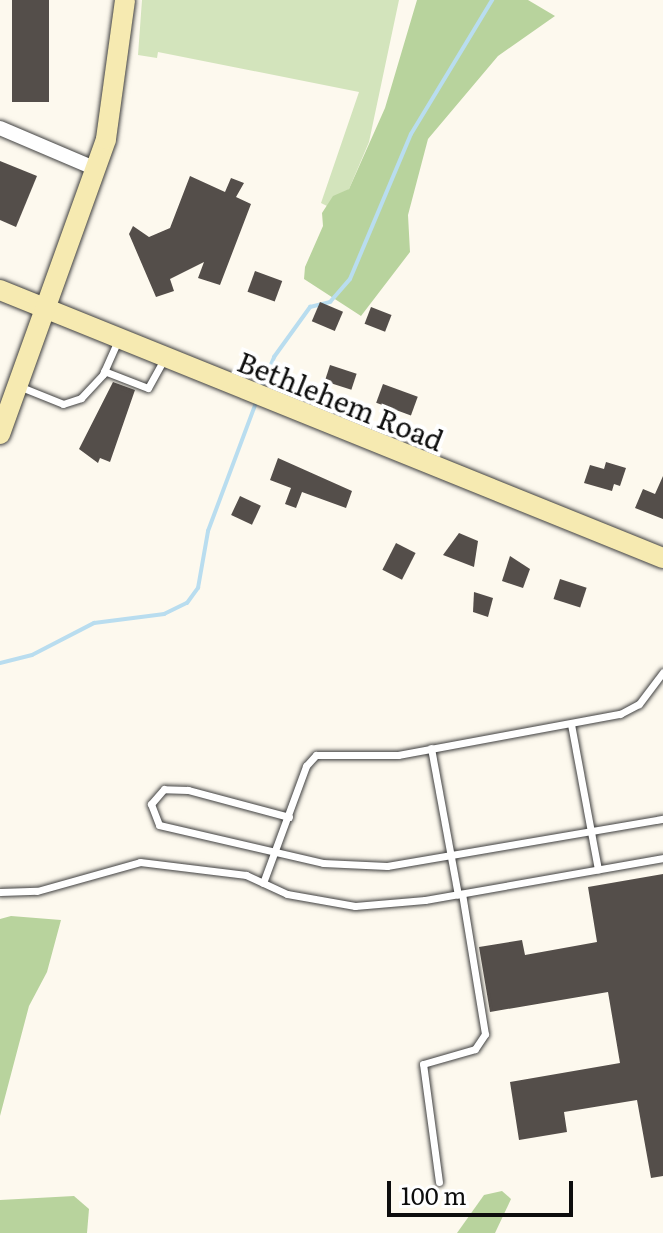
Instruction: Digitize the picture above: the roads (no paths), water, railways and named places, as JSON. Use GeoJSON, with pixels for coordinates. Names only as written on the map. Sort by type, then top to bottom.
{"type":"FeatureCollection","features":[{"type":"Feature","properties":{"kind":"main road"},"geometry":{"type":"LineString","coordinates":[[0,434],[96,169],[121,65],[125,0]]}},
{"type":"Feature","properties":{"kind":"main road","name":"Bethlehem Road"},"geometry":{"type":"LineString","coordinates":[[0,290],[164,359],[663,558]]}},
{"type":"Feature","properties":{"kind":"street"},"geometry":{"type":"LineString","coordinates":[[0,128],[96,169]]}},
{"type":"Feature","properties":{"kind":"lane"},"geometry":{"type":"LineString","coordinates":[[16,384],[70,403],[104,371],[118,340]]}},
{"type":"Feature","properties":{"kind":"lane"},"geometry":{"type":"LineString","coordinates":[[104,371],[148,388],[164,359]]}},
{"type":"Feature","properties":{"kind":"lane"},"geometry":{"type":"LineString","coordinates":[[263,883],[316,755],[371,758],[571,724],[630,710],[663,672]]}},
{"type":"Feature","properties":{"kind":"lane"},"geometry":{"type":"LineString","coordinates":[[571,724],[598,870]]}},
{"type":"Feature","properties":{"kind":"lane"},"geometry":{"type":"LineString","coordinates":[[431,748],[485,1034],[475,1049],[423,1064],[439,1182]]}},
{"type":"Feature","properties":{"kind":"lane"},"geometry":{"type":"LineString","coordinates":[[289,817],[188,790],[164,789],[152,796],[151,813],[159,825],[323,863],[387,866],[663,819]]}},
{"type":"Feature","properties":{"kind":"lane"},"geometry":{"type":"LineString","coordinates":[[0,892],[37,891],[140,862],[200,867],[355,906],[460,894],[663,858]]}},
{"type":"Feature","properties":{"kind":"waterway"},"geometry":{"type":"LineString","coordinates":[[261,388],[274,357],[310,307],[330,302],[350,279],[411,134],[492,0]]}},
{"type":"Feature","properties":{"kind":"waterway"},"geometry":{"type":"LineString","coordinates":[[0,663],[32,655],[94,623],[164,614],[187,603],[198,588],[208,531],[257,400]]}}]}
